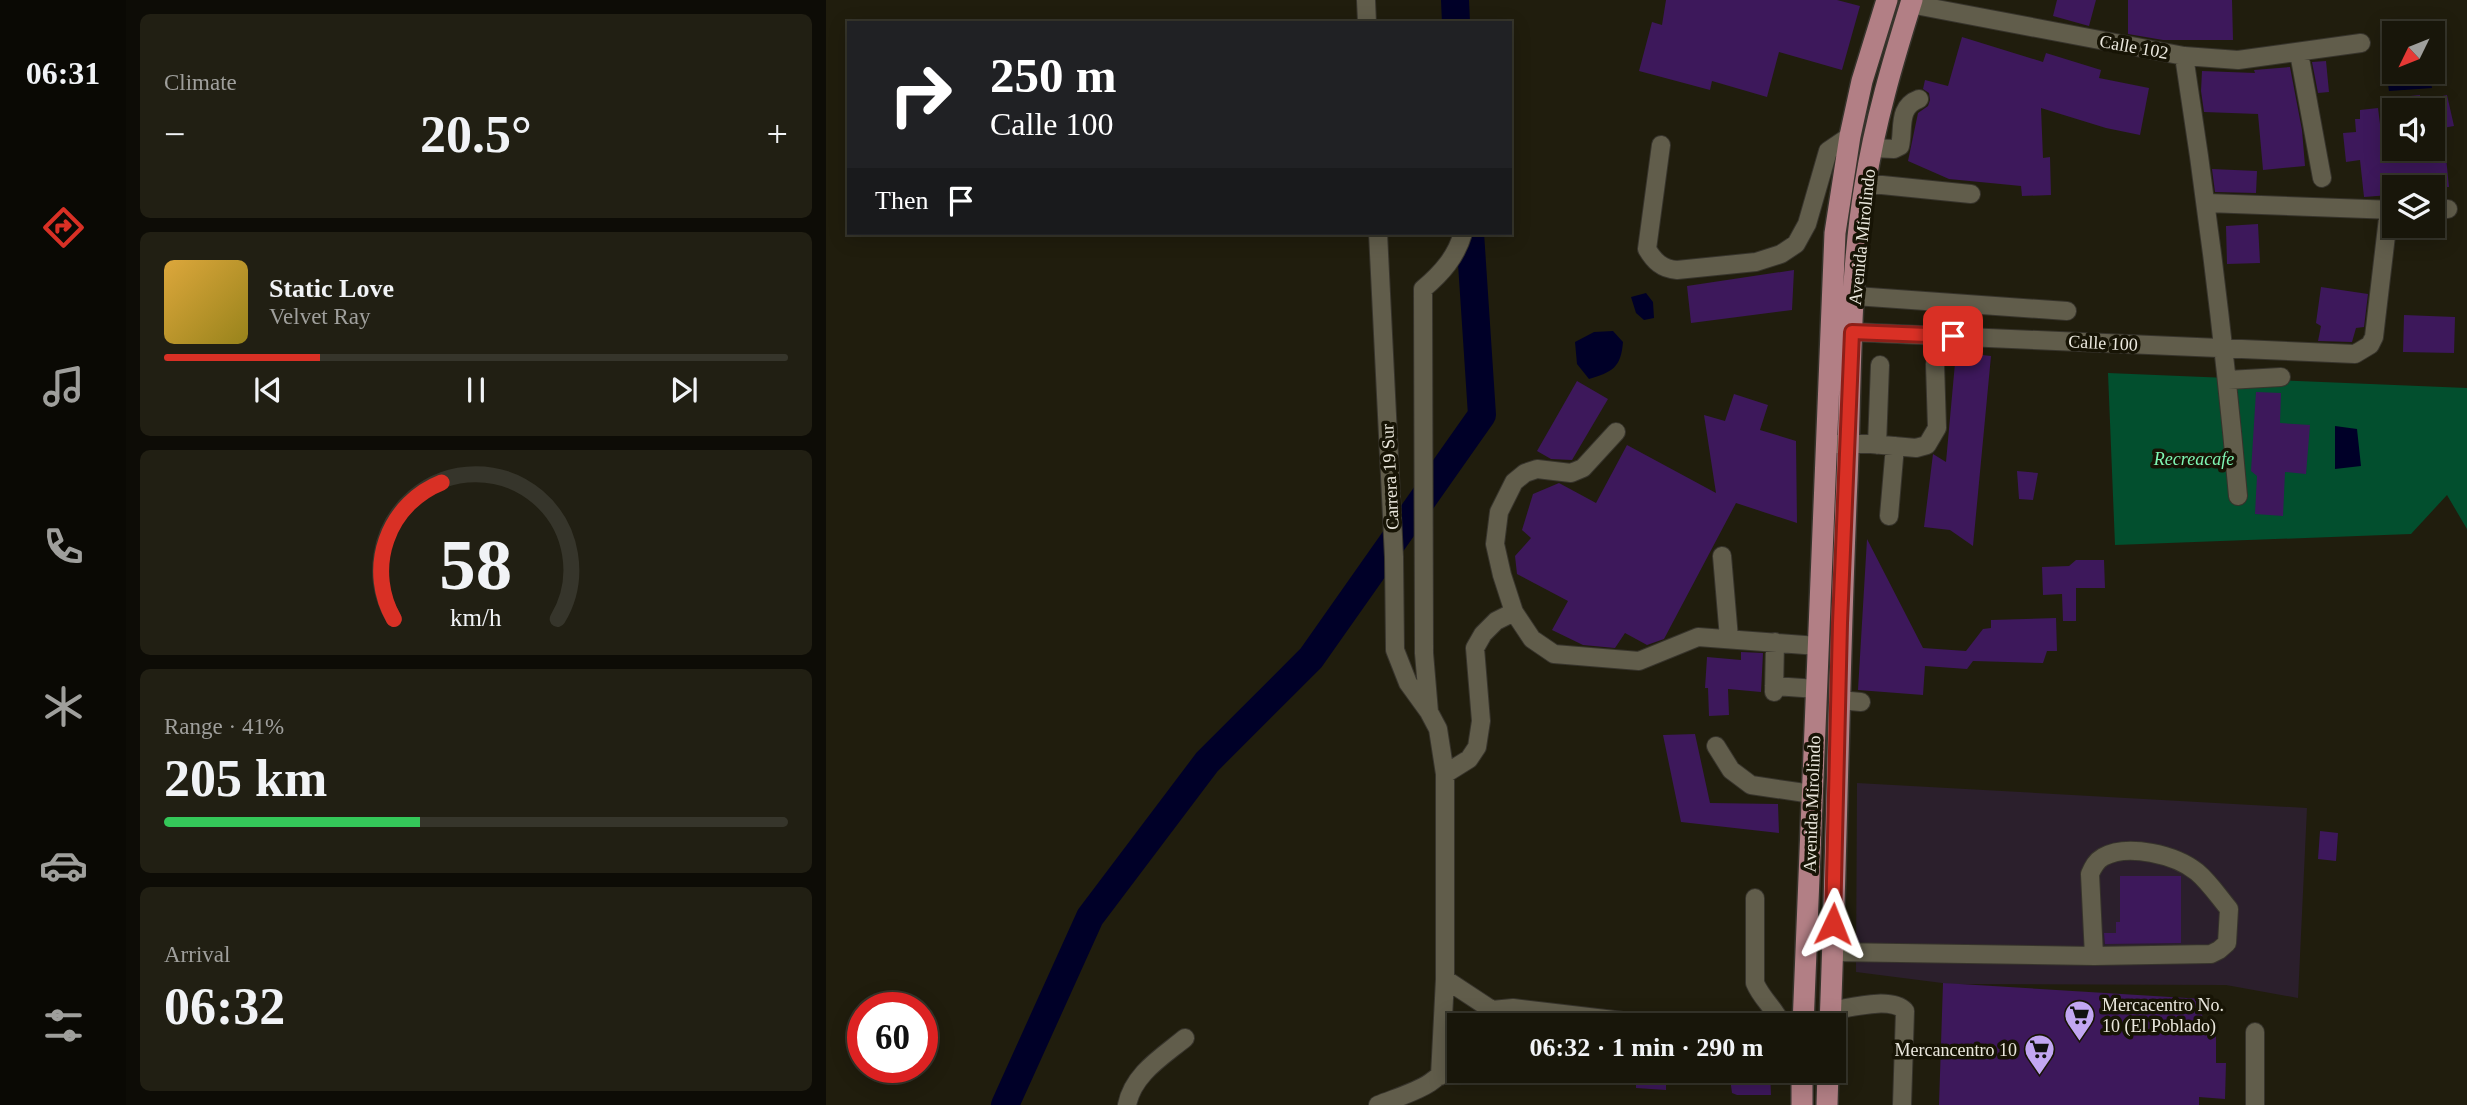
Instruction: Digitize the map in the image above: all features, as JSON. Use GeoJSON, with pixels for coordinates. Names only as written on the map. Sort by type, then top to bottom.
{"type":"FeatureCollection","features":[{"type":"Feature","properties":{"kind":"main road","name":"Avenida Mirolindo"},"geometry":{"type":"LineString","coordinates":[[1830,1013],[1840,623],[1849,618],[1852,612],[1858,517],[1855,498],[1847,481],[1837,444],[1832,340],[1835,233],[1862,80],[1886,0]]}},
{"type":"Feature","properties":{"kind":"main road","name":"Avenida Mirolindo"},"geometry":{"type":"LineString","coordinates":[[1804,1013],[1825,479],[1837,444],[1852,332],[1865,185],[1888,77],[1911,2]]}},
{"type":"Feature","properties":{"kind":"main road"},"geometry":{"type":"LineString","coordinates":[[1832,340],[1821,362],[1817,428],[1825,479],[1847,481]]}},
{"type":"Feature","properties":{"kind":"main road"},"geometry":{"type":"LineString","coordinates":[[1802,1083],[1802,1105]]}},
{"type":"Feature","properties":{"kind":"main road"},"geometry":{"type":"LineString","coordinates":[[1826,1105],[1827,1083]]}},
{"type":"Feature","properties":{"kind":"street"},"geometry":{"type":"LineString","coordinates":[[1366,0],[1367,21]]}},
{"type":"Feature","properties":{"kind":"street","name":"Calle 102"},"geometry":{"type":"LineString","coordinates":[[1911,2],[2184,56],[2238,60],[2361,43]]}},
{"type":"Feature","properties":{"kind":"street"},"geometry":{"type":"LineString","coordinates":[[2299,52],[2322,178]]}},
{"type":"Feature","properties":{"kind":"street"},"geometry":{"type":"LineString","coordinates":[[2184,56],[2207,203],[2228,380],[2238,496]]}},
{"type":"Feature","properties":{"kind":"street"},"geometry":{"type":"LineString","coordinates":[[1872,148],[1894,149],[1900,146],[1900,121],[1910,103],[1919,99]]}},
{"type":"Feature","properties":{"kind":"street"},"geometry":{"type":"LineString","coordinates":[[1661,145],[1647,249],[1654,260],[1677,271],[1756,262],[1782,254],[1796,244],[1807,224],[1828,151],[1850,136]]}},
{"type":"Feature","properties":{"kind":"street"},"geometry":{"type":"LineString","coordinates":[[1865,185],[1882,184],[1971,194]]}},
{"type":"Feature","properties":{"kind":"street"},"geometry":{"type":"LineString","coordinates":[[2207,203],[2382,210]]}},
{"type":"Feature","properties":{"kind":"street","name":"Carrera 19 Sur"},"geometry":{"type":"LineString","coordinates":[[1378,235],[1394,557],[1395,650],[1408,683],[1438,729],[1446,774],[1445,979],[1439,1077]]}},
{"type":"Feature","properties":{"kind":"street","name":"Carrera 19 Sur"},"geometry":{"type":"LineString","coordinates":[[1429,712],[1424,653],[1423,289],[1457,253],[1462,235]]}},
{"type":"Feature","properties":{"kind":"street","name":"Calle 100"},"geometry":{"type":"LineString","coordinates":[[1852,332],[2355,354],[2364,350],[2374,337],[2387,238]]}},
{"type":"Feature","properties":{"kind":"street"},"geometry":{"type":"LineString","coordinates":[[1855,296],[2067,311]]}},
{"type":"Feature","properties":{"kind":"street"},"geometry":{"type":"LineString","coordinates":[[1837,444],[1916,448],[1927,445],[1937,428],[1936,364]]}},
{"type":"Feature","properties":{"kind":"street"},"geometry":{"type":"LineString","coordinates":[[1877,445],[1880,365]]}},
{"type":"Feature","properties":{"kind":"street"},"geometry":{"type":"LineString","coordinates":[[2228,380],[2281,377]]}},
{"type":"Feature","properties":{"kind":"street"},"geometry":{"type":"LineString","coordinates":[[1616,432],[1583,468],[1572,473],[1537,469],[1525,473],[1514,482],[1499,512],[1495,544],[1514,612],[1532,639],[1554,654],[1639,662],[1698,637],[1818,646]]}},
{"type":"Feature","properties":{"kind":"street"},"geometry":{"type":"LineString","coordinates":[[1889,516],[1895,446]]}},
{"type":"Feature","properties":{"kind":"street"},"geometry":{"type":"LineString","coordinates":[[1721,556],[1728,638]]}},
{"type":"Feature","properties":{"kind":"street"},"geometry":{"type":"LineString","coordinates":[[1446,774],[1468,759],[1477,747],[1481,721],[1475,648],[1489,628],[1514,612]]}},
{"type":"Feature","properties":{"kind":"street"},"geometry":{"type":"LineString","coordinates":[[1775,642],[1774,689],[1816,689]]}},
{"type":"Feature","properties":{"kind":"street"},"geometry":{"type":"LineString","coordinates":[[1839,700],[1861,702]]}},
{"type":"Feature","properties":{"kind":"street"},"geometry":{"type":"LineString","coordinates":[[1716,746],[1731,770],[1751,785],[1812,794]]}},
{"type":"Feature","properties":{"kind":"street"},"geometry":{"type":"LineString","coordinates":[[1832,952],[2094,956],[2211,954],[2227,943],[2229,909],[2198,873],[2179,860],[2155,853],[2125,852],[2104,856],[2094,864],[2090,874],[2094,956]]}},
{"type":"Feature","properties":{"kind":"street"},"geometry":{"type":"LineString","coordinates":[[1755,898],[1755,983],[1760,995],[1775,1013]]}},
{"type":"Feature","properties":{"kind":"street"},"geometry":{"type":"LineString","coordinates":[[1445,979],[1492,1010]]}},
{"type":"Feature","properties":{"kind":"street"},"geometry":{"type":"LineString","coordinates":[[1846,1014],[1888,1003],[1898,1004],[1905,1011],[1902,1105]]}},
{"type":"Feature","properties":{"kind":"street"},"geometry":{"type":"LineString","coordinates":[[1489,1013],[1492,1010],[1513,1008],[1555,1013]]}},
{"type":"Feature","properties":{"kind":"street"},"geometry":{"type":"LineString","coordinates":[[2255,1032],[2255,1105]]}},
{"type":"Feature","properties":{"kind":"street"},"geometry":{"type":"LineString","coordinates":[[1127,1105],[1129,1091],[1142,1074],[1185,1038]]}},
{"type":"Feature","properties":{"kind":"street"},"geometry":{"type":"LineString","coordinates":[[1425,1105],[1425,1100],[1447,1067]]}},
{"type":"Feature","properties":{"kind":"street"},"geometry":{"type":"LineString","coordinates":[[1378,1105],[1424,1088],[1439,1077]]}},
{"type":"Feature","properties":{"kind":"shaded area"},"geometry":{"type":"Polygon","coordinates":[[[1857,783],[2307,808],[2298,998],[2226,985],[1950,984],[1856,972],[1857,783]]]}},
{"type":"Feature","properties":{"kind":"green space","name":"Recreacafe"},"geometry":{"type":"Polygon","coordinates":[[[2108,373],[2467,388],[2467,529],[2447,495],[2411,534],[2115,545],[2108,373]]]}},
{"type":"Feature","properties":{"kind":"water"},"geometry":{"type":"Polygon","coordinates":[[[2388,84],[2431,84],[2432,88],[2389,91],[2388,84]]]}},
{"type":"Feature","properties":{"kind":"water"},"geometry":{"type":"Polygon","coordinates":[[[1646,293],[1653,302],[1654,318],[1644,320],[1636,313],[1631,297],[1646,293]]]}},
{"type":"Feature","properties":{"kind":"water"},"geometry":{"type":"Polygon","coordinates":[[[1613,331],[1623,342],[1620,358],[1614,368],[1589,379],[1577,364],[1575,342],[1594,332],[1613,331]]]}},
{"type":"Feature","properties":{"kind":"water"},"geometry":{"type":"Polygon","coordinates":[[[2335,426],[2357,429],[2361,466],[2335,469],[2335,426]]]}},
{"type":"Feature","properties":{"kind":"building"},"geometry":{"type":"Polygon","coordinates":[[[1666,0],[1837,0],[1860,6],[1842,70],[1779,52],[1767,97],[1712,81],[1710,90],[1639,71],[1652,22],[1662,25],[1666,0]]]}},
{"type":"Feature","properties":{"kind":"building"},"geometry":{"type":"Polygon","coordinates":[[[2057,0],[2096,0],[2089,26],[2053,16],[2057,0]]]}},
{"type":"Feature","properties":{"kind":"building"},"geometry":{"type":"Polygon","coordinates":[[[2128,0],[2232,0],[2233,40],[2163,40],[2128,34],[2128,0]]]}},
{"type":"Feature","properties":{"kind":"building"},"geometry":{"type":"Polygon","coordinates":[[[1962,37],[2043,62],[2046,53],[2101,70],[2099,78],[2149,88],[2140,135],[2106,128],[2041,108],[2043,158],[2050,157],[2051,195],[2022,196],[2021,186],[1949,179],[1908,161],[1918,113],[1928,106],[1930,100],[1929,93],[1923,89],[1925,80],[1948,86],[1962,37]]]}},
{"type":"Feature","properties":{"kind":"building"},"geometry":{"type":"Polygon","coordinates":[[[2326,61],[2329,92],[2318,93],[2312,62],[2326,61]]]}},
{"type":"Feature","properties":{"kind":"building"},"geometry":{"type":"Polygon","coordinates":[[[2290,67],[2302,130],[2305,166],[2263,170],[2258,114],[2204,112],[2202,71],[2255,73],[2254,70],[2290,67]]]}},
{"type":"Feature","properties":{"kind":"building"},"geometry":{"type":"Polygon","coordinates":[[[2420,95],[2420,98],[2400,97],[2420,95]]]}},
{"type":"Feature","properties":{"kind":"building"},"geometry":{"type":"Polygon","coordinates":[[[2447,95],[2454,126],[2445,128],[2445,98],[2434,98],[2447,95]]]}},
{"type":"Feature","properties":{"kind":"building"},"geometry":{"type":"Polygon","coordinates":[[[2378,108],[2382,161],[2445,161],[2445,148],[2449,187],[2445,187],[2445,175],[2382,175],[2382,196],[2364,197],[2360,160],[2346,162],[2343,133],[2356,132],[2355,119],[2360,119],[2360,110],[2378,108]]]}},
{"type":"Feature","properties":{"kind":"building"},"geometry":{"type":"Polygon","coordinates":[[[2212,169],[2257,171],[2256,193],[2215,192],[2212,169]]]}},
{"type":"Feature","properties":{"kind":"building"},"geometry":{"type":"Polygon","coordinates":[[[2258,224],[2260,263],[2227,264],[2226,226],[2258,224]]]}},
{"type":"Feature","properties":{"kind":"building"},"geometry":{"type":"Polygon","coordinates":[[[1794,270],[1792,310],[1691,323],[1687,286],[1794,270]]]}},
{"type":"Feature","properties":{"kind":"building"},"geometry":{"type":"Polygon","coordinates":[[[2321,287],[2368,294],[2364,327],[2356,328],[2352,342],[2318,341],[2321,326],[2316,323],[2321,287]]]}},
{"type":"Feature","properties":{"kind":"building"},"geometry":{"type":"Polygon","coordinates":[[[2404,315],[2455,317],[2454,353],[2403,352],[2404,315]]]}},
{"type":"Feature","properties":{"kind":"building"},"geometry":{"type":"Polygon","coordinates":[[[1956,352],[1991,356],[1973,546],[1950,530],[1924,527],[1933,454],[1946,462],[1956,352]]]}},
{"type":"Feature","properties":{"kind":"building"},"geometry":{"type":"Polygon","coordinates":[[[1577,381],[1608,399],[1572,460],[1551,459],[1537,451],[1577,381]]]}},
{"type":"Feature","properties":{"kind":"building"},"geometry":{"type":"Polygon","coordinates":[[[2256,392],[2281,393],[2280,423],[2310,425],[2306,474],[2285,472],[2283,516],[2255,514],[2257,476],[2251,471],[2256,392]]]}},
{"type":"Feature","properties":{"kind":"building"},"geometry":{"type":"Polygon","coordinates":[[[1734,394],[1768,405],[1760,430],[1796,441],[1797,523],[1736,503],[1664,639],[1647,645],[1625,633],[1615,648],[1583,645],[1552,630],[1568,601],[1517,574],[1515,556],[1531,538],[1522,530],[1533,494],[1559,483],[1596,503],[1627,445],[1716,493],[1704,415],[1725,421],[1734,394]]]}},
{"type":"Feature","properties":{"kind":"building"},"geometry":{"type":"Polygon","coordinates":[[[2017,471],[2038,473],[2033,500],[2019,499],[2017,471]]]}},
{"type":"Feature","properties":{"kind":"building"},"geometry":{"type":"Polygon","coordinates":[[[1867,539],[1923,648],[1966,651],[1983,629],[1991,628],[1991,620],[2056,618],[2057,651],[2047,651],[2043,663],[1973,661],[1967,669],[1925,666],[1923,695],[1858,690],[1867,539]]]}},
{"type":"Feature","properties":{"kind":"building"},"geometry":{"type":"Polygon","coordinates":[[[2076,560],[2104,560],[2105,588],[2076,588],[2076,621],[2063,621],[2062,594],[2043,595],[2042,567],[2069,566],[2076,560]]]}},
{"type":"Feature","properties":{"kind":"building"},"geometry":{"type":"Polygon","coordinates":[[[1741,652],[1763,653],[1761,692],[1728,689],[1729,715],[1709,716],[1708,688],[1705,688],[1707,657],[1741,660],[1741,652]]]}},
{"type":"Feature","properties":{"kind":"building"},"geometry":{"type":"Polygon","coordinates":[[[1695,734],[1710,803],[1778,804],[1779,833],[1681,822],[1663,735],[1695,734]]]}},
{"type":"Feature","properties":{"kind":"building"},"geometry":{"type":"Polygon","coordinates":[[[2320,831],[2338,833],[2336,861],[2318,859],[2320,831]]]}},
{"type":"Feature","properties":{"kind":"building"},"geometry":{"type":"Polygon","coordinates":[[[2120,876],[2181,876],[2181,943],[2105,944],[2104,933],[2116,933],[2116,922],[2120,922],[2120,876]]]}},
{"type":"Feature","properties":{"kind":"building","name":"Mercacentro No. 10 (El Poblado)"},"geometry":{"type":"Polygon","coordinates":[[[1943,983],[2203,999],[2202,1020],[2216,1021],[2216,1063],[2226,1063],[2225,1099],[2199,1097],[2199,1105],[1939,1105],[1943,983]]]}},
{"type":"Feature","properties":{"kind":"building"},"geometry":{"type":"Polygon","coordinates":[[[1636,1083],[1666,1083],[1666,1090],[1636,1088],[1636,1083]]]}},
{"type":"Feature","properties":{"kind":"building"},"geometry":{"type":"Polygon","coordinates":[[[1731,1083],[1770,1083],[1771,1095],[1732,1093],[1731,1083]]]}},
{"type":"Feature","properties":{"kind":"waterway"},"geometry":{"type":"LineString","coordinates":[[1455,0],[1456,21]]}},
{"type":"Feature","properties":{"kind":"waterway"},"geometry":{"type":"LineString","coordinates":[[1005,1105],[1090,917],[1207,762],[1311,658],[1482,415],[1470,235]]}},
{"type":"Feature","properties":{"kind":"place","name":"Mercacentro No. 10 (El Poblado)"},"geometry":{"type":"Point","coordinates":[2079,1042]}},
{"type":"Feature","properties":{"kind":"place","name":"Mercancentro 10"},"geometry":{"type":"Point","coordinates":[2040,1077]}},
{"type":"Feature","properties":{"kind":"route"},"geometry":{"type":"LineString","coordinates":[[1833,924],[1840,623],[1852,332],[1953,336]]}}]}
